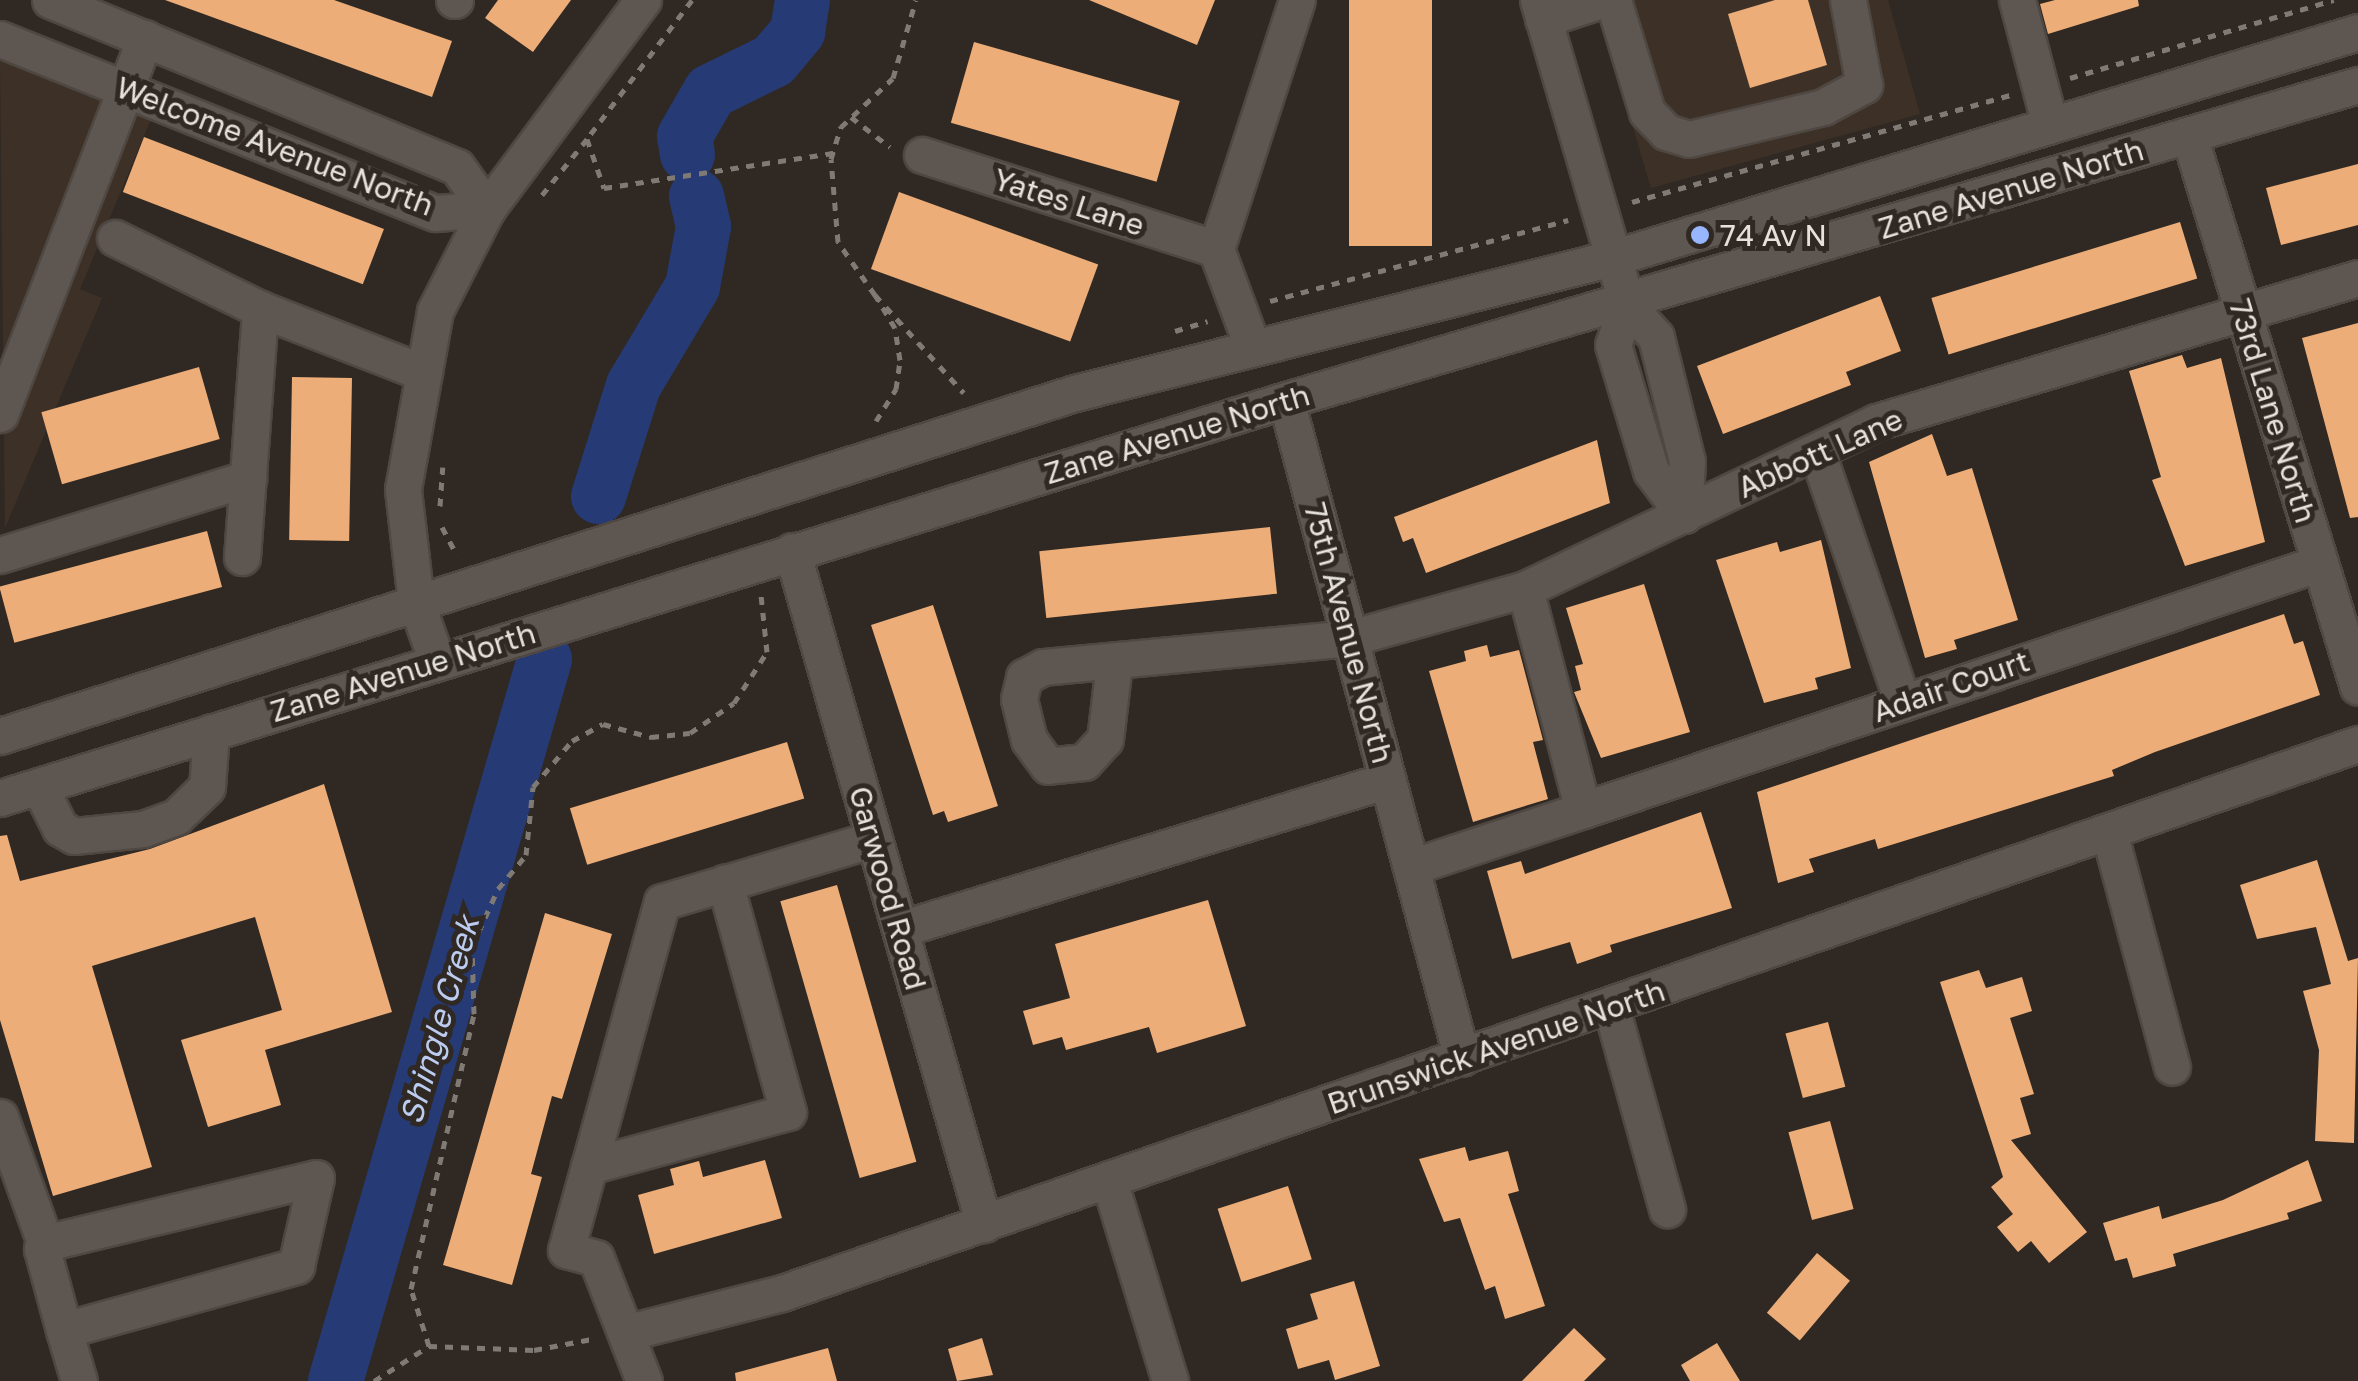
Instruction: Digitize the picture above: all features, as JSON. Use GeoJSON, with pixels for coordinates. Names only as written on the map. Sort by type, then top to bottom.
{"type":"FeatureCollection","features":[{"type":"Feature","properties":{"kind":"street","name":"Welcome Avenue North"},"geometry":{"type":"LineString","coordinates":[[50,0],[457,168],[487,209]]}},
{"type":"Feature","properties":{"kind":"street"},"geometry":{"type":"LineString","coordinates":[[436,662],[416,602],[403,489],[435,311],[487,209],[643,0]]}},
{"type":"Feature","properties":{"kind":"street"},"geometry":{"type":"LineString","coordinates":[[1246,327],[1216,249],[1297,0]]}},
{"type":"Feature","properties":{"kind":"street"},"geometry":{"type":"LineString","coordinates":[[1602,0],[1540,10],[1627,305],[1656,337],[1687,461],[1684,514]]}},
{"type":"Feature","properties":{"kind":"street"},"geometry":{"type":"LineString","coordinates":[[1613,0],[1647,112],[1689,140],[1823,108],[1864,84],[1848,0]]}},
{"type":"Feature","properties":{"kind":"street"},"geometry":{"type":"LineString","coordinates":[[2017,0],[2050,125]]}},
{"type":"Feature","properties":{"kind":"street","name":"Zane Avenue North"},"geometry":{"type":"LineString","coordinates":[[0,736],[1246,327],[1612,258],[2358,32]]}},
{"type":"Feature","properties":{"kind":"street","name":"Welcome Avenue North"},"geometry":{"type":"LineString","coordinates":[[0,38],[436,213],[487,209]]}},
{"type":"Feature","properties":{"kind":"street"},"geometry":{"type":"LineString","coordinates":[[0,414],[145,38]]}},
{"type":"Feature","properties":{"kind":"street","name":"Zane Avenue North"},"geometry":{"type":"LineString","coordinates":[[0,798],[1286,400],[1627,305],[2358,85]]}},
{"type":"Feature","properties":{"kind":"street","name":"73rd Lane North"},"geometry":{"type":"LineString","coordinates":[[2189,135],[2358,687]]}},
{"type":"Feature","properties":{"kind":"street","name":"Yates Lane"},"geometry":{"type":"LineString","coordinates":[[922,156],[1216,249]]}},
{"type":"Feature","properties":{"kind":"street"},"geometry":{"type":"LineString","coordinates":[[116,238],[260,309],[424,373]]}},
{"type":"Feature","properties":{"kind":"street","name":"Abbott Lane"},"geometry":{"type":"LineString","coordinates":[[1114,664],[1350,638],[1525,589],[1818,455],[1876,422],[2358,278]]}},
{"type":"Feature","properties":{"kind":"street"},"geometry":{"type":"LineString","coordinates":[[242,557],[260,309]]}},
{"type":"Feature","properties":{"kind":"street","name":"75th Avenue North"},"geometry":{"type":"LineString","coordinates":[[1286,400],[1462,1058]]}},
{"type":"Feature","properties":{"kind":"street"},"geometry":{"type":"LineString","coordinates":[[1818,455],[1902,703]]}},
{"type":"Feature","properties":{"kind":"street"},"geometry":{"type":"LineString","coordinates":[[0,555],[248,478]]}},
{"type":"Feature","properties":{"kind":"street","name":"Garwood Road"},"geometry":{"type":"LineString","coordinates":[[792,551],[984,1224]]}},
{"type":"Feature","properties":{"kind":"street","name":"Adair Court"},"geometry":{"type":"LineString","coordinates":[[1583,810],[2320,562]]}},
{"type":"Feature","properties":{"kind":"street"},"geometry":{"type":"LineString","coordinates":[[1411,867],[1583,810],[1525,589]]}},
{"type":"Feature","properties":{"kind":"street"},"geometry":{"type":"LineString","coordinates":[[39,786],[60,828],[74,836],[143,829],[176,817],[208,788],[211,732]]}},
{"type":"Feature","properties":{"kind":"street","name":"Brunswick Avenue North"},"geometry":{"type":"LineString","coordinates":[[629,1332],[782,1294],[2358,744]]}},
{"type":"Feature","properties":{"kind":"street"},"geometry":{"type":"LineString","coordinates":[[900,929],[1388,780]]}},
{"type":"Feature","properties":{"kind":"street"},"geometry":{"type":"LineString","coordinates":[[2108,832],[2172,1067]]}},
{"type":"Feature","properties":{"kind":"street"},"geometry":{"type":"LineString","coordinates":[[644,1381],[629,1332],[596,1258],[566,1250],[662,902],[874,839]]}},
{"type":"Feature","properties":{"kind":"street"},"geometry":{"type":"LineString","coordinates":[[589,1166],[788,1112],[726,884]]}},
{"type":"Feature","properties":{"kind":"street"},"geometry":{"type":"LineString","coordinates":[[1611,1007],[1667,1208]]}},
{"type":"Feature","properties":{"kind":"street"},"geometry":{"type":"LineString","coordinates":[[0,1117],[44,1243],[78,1381]]}},
{"type":"Feature","properties":{"kind":"street"},"geometry":{"type":"LineString","coordinates":[[44,1243],[311,1176],[317,1183],[296,1266],[64,1330]]}},
{"type":"Feature","properties":{"kind":"street"},"geometry":{"type":"LineString","coordinates":[[1109,1180],[1170,1381]]}},
{"type":"Feature","properties":{"kind":"path"},"geometry":{"type":"LineString","coordinates":[[532,208],[692,0]]}},
{"type":"Feature","properties":{"kind":"path"},"geometry":{"type":"LineString","coordinates":[[876,421],[896,389],[900,360],[895,328],[838,242],[833,152],[851,117],[894,78],[916,0]]}},
{"type":"Feature","properties":{"kind":"path"},"geometry":{"type":"LineString","coordinates":[[1166,333],[1246,327],[1598,212],[2334,0]]}},
{"type":"Feature","properties":{"kind":"path"},"geometry":{"type":"LineString","coordinates":[[851,117],[882,145],[922,156]]}},
{"type":"Feature","properties":{"kind":"path"},"geometry":{"type":"LineString","coordinates":[[588,140],[604,188],[833,152]]}},
{"type":"Feature","properties":{"kind":"path"},"geometry":{"type":"LineString","coordinates":[[875,295],[964,393]]}},
{"type":"Feature","properties":{"kind":"path"},"geometry":{"type":"LineString","coordinates":[[947,398],[983,388]]}},
{"type":"Feature","properties":{"kind":"path"},"geometry":{"type":"LineString","coordinates":[[865,425],[894,416]]}},
{"type":"Feature","properties":{"kind":"path"},"geometry":{"type":"LineString","coordinates":[[444,456],[440,520],[454,556],[470,553]]}},
{"type":"Feature","properties":{"kind":"path"},"geometry":{"type":"LineString","coordinates":[[429,1346],[411,1289],[474,1014],[472,947],[498,889],[526,855],[533,787],[572,741],[603,724],[651,737],[690,733],[734,703],[767,652],[751,564]]}},
{"type":"Feature","properties":{"kind":"path"},"geometry":{"type":"LineString","coordinates":[[374,1381],[429,1346],[534,1350],[629,1332]]}},
{"type":"Feature","properties":{"kind":"shaded area"},"geometry":{"type":"Polygon","coordinates":[[[1595,0],[1888,0],[1920,114],[1651,188],[1595,0]]]}},
{"type":"Feature","properties":{"kind":"shaded area"},"geometry":{"type":"Polygon","coordinates":[[[0,58],[151,119],[80,289],[102,298],[5,528],[0,58]]]}},
{"type":"Feature","properties":{"kind":"building"},"geometry":{"type":"Polygon","coordinates":[[[165,0],[334,0],[452,41],[432,97],[165,0]]]}},
{"type":"Feature","properties":{"kind":"building"},"geometry":{"type":"Polygon","coordinates":[[[498,0],[571,0],[533,52],[485,18],[498,0]]]}},
{"type":"Feature","properties":{"kind":"building"},"geometry":{"type":"Polygon","coordinates":[[[1089,0],[1215,0],[1197,45],[1089,0]]]}},
{"type":"Feature","properties":{"kind":"building"},"geometry":{"type":"Polygon","coordinates":[[[1349,0],[1432,0],[1432,246],[1349,246],[1349,0]]]}},
{"type":"Feature","properties":{"kind":"building"},"geometry":{"type":"Polygon","coordinates":[[[1775,0],[1808,0],[1827,65],[1750,88],[1728,14],[1775,0]]]}},
{"type":"Feature","properties":{"kind":"building"},"geometry":{"type":"Polygon","coordinates":[[[2055,0],[2138,0],[2139,6],[2048,34],[2040,4],[2055,0]]]}},
{"type":"Feature","properties":{"kind":"building"},"geometry":{"type":"Polygon","coordinates":[[[974,42],[1180,101],[1157,182],[951,123],[974,42]]]}},
{"type":"Feature","properties":{"kind":"building"},"geometry":{"type":"Polygon","coordinates":[[[144,137],[384,229],[363,284],[123,192],[144,137]]]}},
{"type":"Feature","properties":{"kind":"building"},"geometry":{"type":"Polygon","coordinates":[[[2358,164],[2358,225],[2281,245],[2266,188],[2358,164]]]}},
{"type":"Feature","properties":{"kind":"building"},"geometry":{"type":"Polygon","coordinates":[[[899,192],[1098,265],[1070,342],[871,269],[899,192]]]}},
{"type":"Feature","properties":{"kind":"building"},"geometry":{"type":"Polygon","coordinates":[[[2180,222],[2197,278],[1949,354],[1931,298],[2180,222]]]}},
{"type":"Feature","properties":{"kind":"building"},"geometry":{"type":"Polygon","coordinates":[[[1880,296],[1901,351],[1846,372],[1851,385],[1723,434],[1697,366],[1880,296]]]}},
{"type":"Feature","properties":{"kind":"building"},"geometry":{"type":"Polygon","coordinates":[[[2358,323],[2358,517],[2350,518],[2302,338],[2358,323]]]}},
{"type":"Feature","properties":{"kind":"building"},"geometry":{"type":"Polygon","coordinates":[[[2182,355],[2187,368],[2221,358],[2265,542],[2185,566],[2152,480],[2161,477],[2129,371],[2182,355]]]}},
{"type":"Feature","properties":{"kind":"building"},"geometry":{"type":"Polygon","coordinates":[[[199,367],[220,439],[62,484],[41,412],[199,367]]]}},
{"type":"Feature","properties":{"kind":"building"},"geometry":{"type":"Polygon","coordinates":[[[292,377],[352,378],[349,541],[289,540],[292,377]]]}},
{"type":"Feature","properties":{"kind":"building"},"geometry":{"type":"Polygon","coordinates":[[[1932,434],[1947,476],[1972,468],[2018,620],[1954,640],[1957,649],[1925,658],[1869,462],[1932,434]]]}},
{"type":"Feature","properties":{"kind":"building"},"geometry":{"type":"Polygon","coordinates":[[[1597,440],[1610,503],[1426,573],[1413,538],[1403,542],[1394,517],[1597,440]]]}},
{"type":"Feature","properties":{"kind":"building"},"geometry":{"type":"Polygon","coordinates":[[[1270,527],[1277,594],[1046,618],[1039,551],[1270,527]]]}},
{"type":"Feature","properties":{"kind":"building"},"geometry":{"type":"Polygon","coordinates":[[[207,531],[222,587],[14,643],[0,586],[207,531]]]}},
{"type":"Feature","properties":{"kind":"building"},"geometry":{"type":"Polygon","coordinates":[[[1821,540],[1851,668],[1815,678],[1818,689],[1764,703],[1716,560],[1777,542],[1780,552],[1821,540]]]}},
{"type":"Feature","properties":{"kind":"building"},"geometry":{"type":"Polygon","coordinates":[[[1644,584],[1690,732],[1601,758],[1574,692],[1581,690],[1575,666],[1583,664],[1566,608],[1644,584]]]}},
{"type":"Feature","properties":{"kind":"building"},"geometry":{"type":"Polygon","coordinates":[[[933,605],[998,806],[948,822],[944,811],[933,815],[871,625],[933,605]]]}},
{"type":"Feature","properties":{"kind":"building"},"geometry":{"type":"Polygon","coordinates":[[[2284,614],[2294,644],[2303,641],[2320,695],[2155,752],[2112,770],[2114,776],[1878,849],[1875,839],[1809,859],[1814,872],[1778,883],[1757,792],[2284,614]]]}},
{"type":"Feature","properties":{"kind":"building"},"geometry":{"type":"Polygon","coordinates":[[[1487,645],[1490,657],[1519,650],[1543,740],[1533,742],[1548,799],[1473,822],[1429,671],[1466,661],[1464,651],[1487,645]]]}},
{"type":"Feature","properties":{"kind":"building"},"geometry":{"type":"Polygon","coordinates":[[[787,742],[804,798],[587,865],[570,808],[787,742]]]}},
{"type":"Feature","properties":{"kind":"building"},"geometry":{"type":"Polygon","coordinates":[[[324,784],[392,1012],[265,1050],[281,1105],[208,1127],[181,1040],[282,1010],[255,917],[92,966],[152,1167],[53,1196],[0,1020],[0,836],[7,835],[20,881],[150,849],[324,784]]]}},
{"type":"Feature","properties":{"kind":"building"},"geometry":{"type":"Polygon","coordinates":[[[1701,812],[1732,908],[1610,945],[1612,952],[1577,964],[1570,942],[1512,959],[1487,871],[1521,861],[1525,874],[1701,812]]]}},
{"type":"Feature","properties":{"kind":"building"},"geometry":{"type":"Polygon","coordinates":[[[2317,860],[2348,961],[2358,958],[2354,1143],[2315,1141],[2319,1050],[2303,991],[2331,984],[2316,927],[2257,939],[2240,885],[2317,860]]]}},
{"type":"Feature","properties":{"kind":"building"},"geometry":{"type":"Polygon","coordinates":[[[837,885],[916,1162],[860,1178],[780,901],[837,885]]]}},
{"type":"Feature","properties":{"kind":"building"},"geometry":{"type":"Polygon","coordinates":[[[1208,900],[1246,1026],[1157,1053],[1149,1027],[1066,1050],[1062,1037],[1033,1045],[1023,1011],[1070,998],[1055,944],[1208,900]]]}},
{"type":"Feature","properties":{"kind":"building"},"geometry":{"type":"Polygon","coordinates":[[[545,913],[612,934],[562,1099],[552,1096],[531,1174],[542,1177],[512,1285],[443,1265],[545,913]]]}},
{"type":"Feature","properties":{"kind":"building"},"geometry":{"type":"Polygon","coordinates":[[[1979,970],[1986,988],[2022,977],[2032,1011],[2010,1018],[2034,1094],[2020,1098],[2031,1134],[2011,1140],[2087,1232],[2049,1263],[2031,1241],[2018,1252],[1997,1227],[2013,1214],[1991,1187],[2003,1177],[1940,982],[1979,970]]]}},
{"type":"Feature","properties":{"kind":"building"},"geometry":{"type":"Polygon","coordinates":[[[1828,1022],[1845,1087],[1803,1098],[1785,1033],[1828,1022]]]}},
{"type":"Feature","properties":{"kind":"building"},"geometry":{"type":"Polygon","coordinates":[[[1830,1121],[1854,1209],[1812,1220],[1788,1132],[1830,1121]]]}},
{"type":"Feature","properties":{"kind":"building"},"geometry":{"type":"Polygon","coordinates":[[[1465,1147],[1469,1161],[1508,1151],[1519,1191],[1508,1194],[1545,1306],[1505,1319],[1495,1286],[1485,1290],[1460,1218],[1444,1222],[1419,1159],[1465,1147]]]}},
{"type":"Feature","properties":{"kind":"building"},"geometry":{"type":"Polygon","coordinates":[[[765,1160],[782,1218],[654,1254],[638,1195],[674,1185],[670,1169],[699,1161],[703,1177],[765,1160]]]}},
{"type":"Feature","properties":{"kind":"building"},"geometry":{"type":"Polygon","coordinates":[[[2308,1160],[2322,1201],[2287,1213],[2289,1219],[2173,1254],[2176,1266],[2133,1278],[2127,1258],[2115,1261],[2103,1223],[2159,1206],[2162,1219],[2223,1200],[2308,1160]]]}},
{"type":"Feature","properties":{"kind":"building"},"geometry":{"type":"Polygon","coordinates":[[[1288,1186],[1312,1259],[1241,1282],[1218,1209],[1288,1186]]]}},
{"type":"Feature","properties":{"kind":"building"},"geometry":{"type":"Polygon","coordinates":[[[1817,1253],[1850,1281],[1800,1340],[1767,1313],[1817,1253]]]}},
{"type":"Feature","properties":{"kind":"building"},"geometry":{"type":"Polygon","coordinates":[[[1354,1281],[1380,1366],[1335,1380],[1329,1360],[1298,1369],[1286,1329],[1318,1319],[1310,1294],[1354,1281]]]}},
{"type":"Feature","properties":{"kind":"building"},"geometry":{"type":"Polygon","coordinates":[[[1574,1328],[1606,1359],[1584,1381],[1522,1381],[1574,1328]]]}},
{"type":"Feature","properties":{"kind":"building"},"geometry":{"type":"Polygon","coordinates":[[[982,1338],[993,1375],[957,1381],[948,1349],[982,1338]]]}},
{"type":"Feature","properties":{"kind":"building"},"geometry":{"type":"Polygon","coordinates":[[[1717,1343],[1740,1381],[1690,1381],[1681,1365],[1717,1343]]]}},
{"type":"Feature","properties":{"kind":"building"},"geometry":{"type":"Polygon","coordinates":[[[828,1348],[837,1381],[736,1381],[735,1373],[828,1348]]]}},
{"type":"Feature","properties":{"kind":"waterway","name":"Shingle Creek"},"geometry":{"type":"LineString","coordinates":[[687,154],[684,136],[710,91],[773,60],[797,31],[802,0]]}},
{"type":"Feature","properties":{"kind":"waterway","name":"Shingle Creek"},"geometry":{"type":"LineString","coordinates":[[598,496],[633,385],[692,286],[703,226],[696,196]]}},
{"type":"Feature","properties":{"kind":"waterway","name":"Shingle Creek"},"geometry":{"type":"LineString","coordinates":[[335,1381],[544,659]]}},
{"type":"Feature","properties":{"kind":"place","name":"74 Av N"},"geometry":{"type":"Point","coordinates":[1700,235]}}]}
